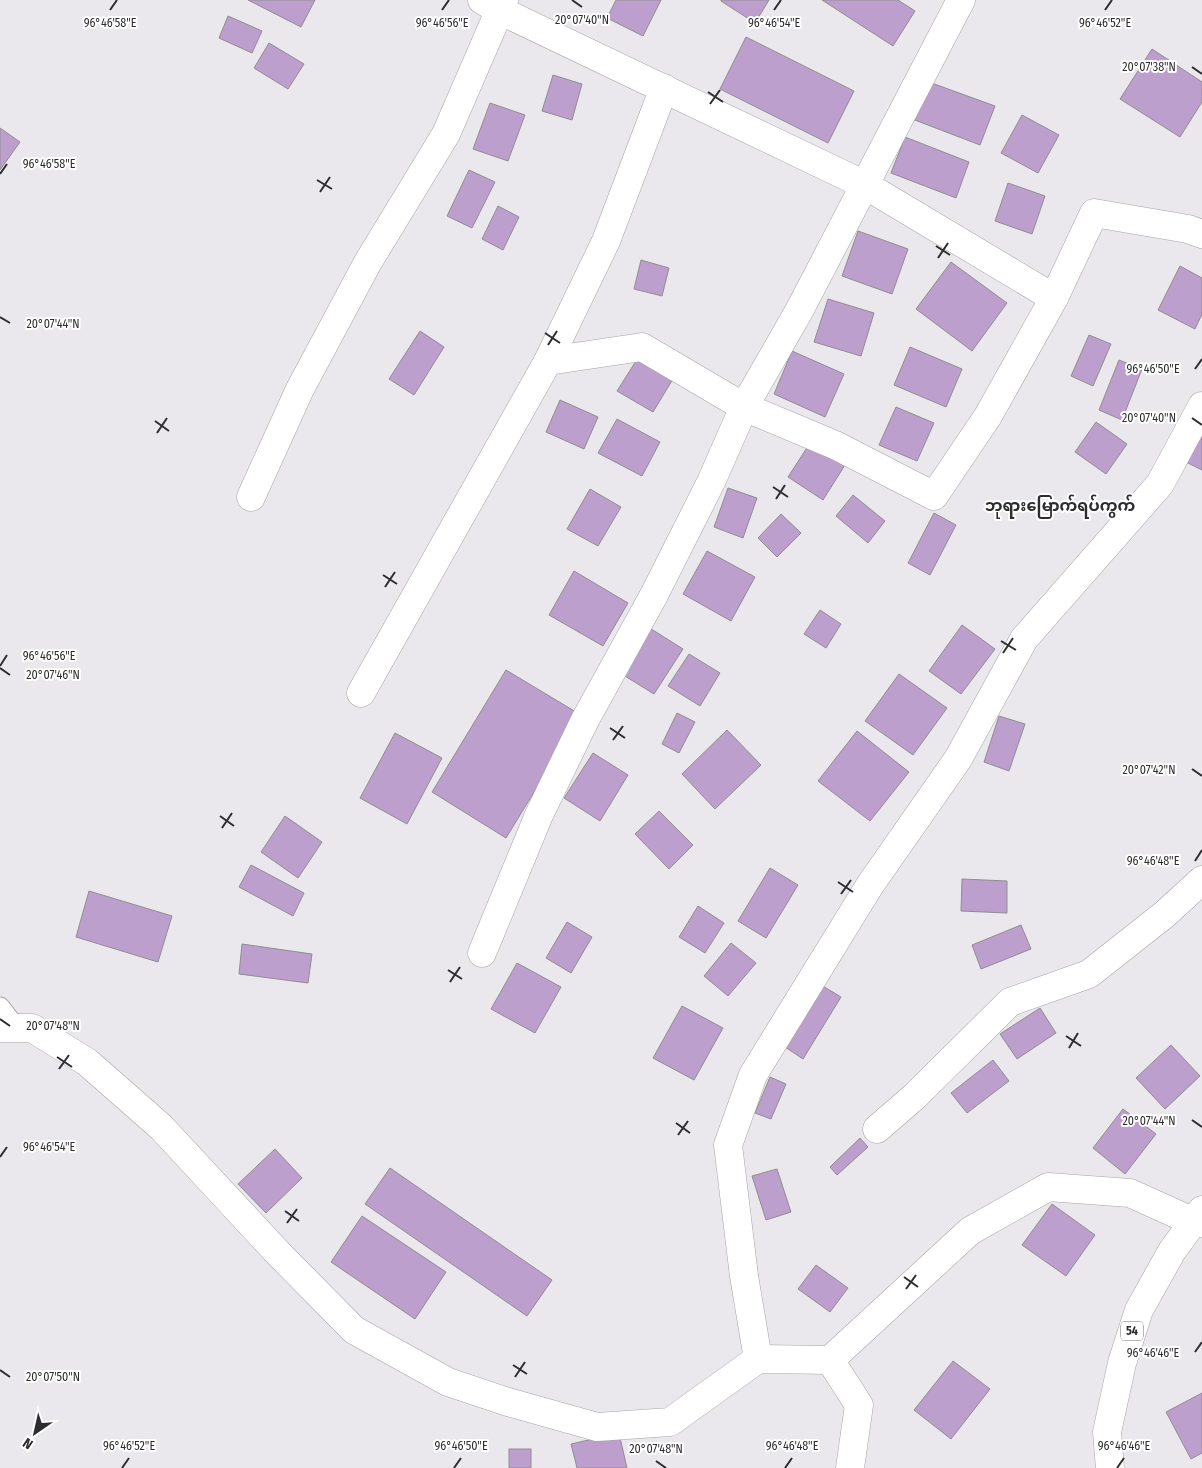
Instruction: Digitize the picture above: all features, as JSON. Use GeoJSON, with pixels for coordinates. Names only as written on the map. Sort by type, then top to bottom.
{"type":"FeatureCollection","features":[{"type":"Feature","properties":{"kind":"street"},"geometry":{"type":"LineString","coordinates":[[482,953],[539,815],[584,720],[654,595],[711,482],[744,407],[799,311],[961,0]]}},
{"type":"Feature","properties":{"kind":"street"},"geometry":{"type":"LineString","coordinates":[[251,497],[300,389],[363,270],[446,134],[495,3],[664,88],[865,185],[1054,298]]}},
{"type":"Feature","properties":{"kind":"street"},"geometry":{"type":"LineString","coordinates":[[361,693],[548,361],[606,241],[664,88]]}},
{"type":"Feature","properties":{"kind":"street"},"geometry":{"type":"LineString","coordinates":[[548,361],[642,346],[744,407],[835,445],[934,496],[988,416],[1054,298],[1094,213],[1188,229],[1202,234]]}},
{"type":"Feature","properties":{"kind":"street"},"geometry":{"type":"LineString","coordinates":[[758,1359],[744,1276],[728,1145],[753,1075],[870,885],[958,759],[1024,639],[1160,484],[1202,406]]}},
{"type":"Feature","properties":{"kind":"street"},"geometry":{"type":"LineString","coordinates":[[877,1129],[915,1096],[1010,1002],[1089,974],[1164,914],[1202,880]]}},
{"type":"Feature","properties":{"kind":"street"},"geometry":{"type":"LineString","coordinates":[[5,1021],[32,1028],[87,1062],[161,1126],[278,1253],[354,1330],[448,1382],[508,1402],[597,1427],[670,1422],[758,1359],[830,1360],[970,1231],[1048,1188],[1130,1193],[1199,1218]]}},
{"type":"Feature","properties":{"kind":"street","name":"54"},"geometry":{"type":"LineString","coordinates":[[1110,1468],[1107,1432],[1122,1363],[1139,1310],[1172,1252],[1199,1218]]}},
{"type":"Feature","properties":{"kind":"street"},"geometry":{"type":"LineString","coordinates":[[830,1360],[859,1405],[850,1468]]}},
{"type":"Feature","properties":{"kind":"building"},"geometry":{"type":"Polygon","coordinates":[[[248,0],[315,0],[301,27],[248,0]]]}},
{"type":"Feature","properties":{"kind":"building"},"geometry":{"type":"Polygon","coordinates":[[[616,0],[661,0],[643,36],[607,18],[616,0]]]}},
{"type":"Feature","properties":{"kind":"building"},"geometry":{"type":"Polygon","coordinates":[[[721,0],[769,0],[755,23],[721,0]]]}},
{"type":"Feature","properties":{"kind":"building"},"geometry":{"type":"Polygon","coordinates":[[[822,0],[898,0],[915,11],[893,46],[822,0]]]}},
{"type":"Feature","properties":{"kind":"building"},"geometry":{"type":"Polygon","coordinates":[[[228,16],[262,31],[252,53],[219,38],[228,16]]]}},
{"type":"Feature","properties":{"kind":"building"},"geometry":{"type":"Polygon","coordinates":[[[746,37],[854,91],[828,143],[720,89],[746,37]]]}},
{"type":"Feature","properties":{"kind":"building"},"geometry":{"type":"Polygon","coordinates":[[[269,43],[304,64],[288,89],[254,68],[269,43]]]}},
{"type":"Feature","properties":{"kind":"building"},"geometry":{"type":"Polygon","coordinates":[[[1152,49],[1202,82],[1202,102],[1180,137],[1120,99],[1152,49]]]}},
{"type":"Feature","properties":{"kind":"building"},"geometry":{"type":"Polygon","coordinates":[[[553,75],[582,84],[572,120],[542,111],[553,75]]]}},
{"type":"Feature","properties":{"kind":"building"},"geometry":{"type":"Polygon","coordinates":[[[926,81],[995,106],[980,145],[907,117],[926,81]]]}},
{"type":"Feature","properties":{"kind":"building"},"geometry":{"type":"Polygon","coordinates":[[[490,103],[525,115],[508,161],[473,149],[490,103]]]}},
{"type":"Feature","properties":{"kind":"building"},"geometry":{"type":"Polygon","coordinates":[[[1022,115],[1059,135],[1038,173],[1001,153],[1022,115]]]}},
{"type":"Feature","properties":{"kind":"building"},"geometry":{"type":"Polygon","coordinates":[[[0,128],[20,142],[0,170],[0,128]]]}},
{"type":"Feature","properties":{"kind":"building"},"geometry":{"type":"Polygon","coordinates":[[[905,137],[969,162],[956,198],[891,173],[905,137]]]}},
{"type":"Feature","properties":{"kind":"building"},"geometry":{"type":"Polygon","coordinates":[[[469,170],[495,182],[472,228],[447,216],[469,170]]]}},
{"type":"Feature","properties":{"kind":"building"},"geometry":{"type":"Polygon","coordinates":[[[1008,183],[1045,196],[1032,234],[995,221],[1008,183]]]}},
{"type":"Feature","properties":{"kind":"building"},"geometry":{"type":"Polygon","coordinates":[[[498,206],[519,217],[503,250],[482,239],[498,206]]]}},
{"type":"Feature","properties":{"kind":"building"},"geometry":{"type":"Polygon","coordinates":[[[858,231],[908,249],[892,294],[842,276],[858,231]]]}},
{"type":"Feature","properties":{"kind":"building"},"geometry":{"type":"Polygon","coordinates":[[[641,260],[669,268],[662,296],[634,289],[641,260]]]}},
{"type":"Feature","properties":{"kind":"building"},"geometry":{"type":"Polygon","coordinates":[[[951,262],[1007,303],[972,351],[916,309],[951,262]]]}},
{"type":"Feature","properties":{"kind":"building"},"geometry":{"type":"Polygon","coordinates":[[[1180,266],[1202,278],[1202,314],[1195,329],[1158,310],[1180,266]]]}},
{"type":"Feature","properties":{"kind":"building"},"geometry":{"type":"Polygon","coordinates":[[[828,299],[874,313],[861,356],[814,342],[828,299]]]}},
{"type":"Feature","properties":{"kind":"building"},"geometry":{"type":"Polygon","coordinates":[[[420,331],[444,347],[414,395],[389,379],[420,331]]]}},
{"type":"Feature","properties":{"kind":"building"},"geometry":{"type":"Polygon","coordinates":[[[1089,335],[1111,344],[1093,386],[1071,376],[1089,335]]]}},
{"type":"Feature","properties":{"kind":"building"},"geometry":{"type":"Polygon","coordinates":[[[910,347],[962,369],[946,407],[894,385],[910,347]]]}},
{"type":"Feature","properties":{"kind":"building"},"geometry":{"type":"Polygon","coordinates":[[[792,351],[844,374],[825,417],[774,394],[792,351]]]}},
{"type":"Feature","properties":{"kind":"building"},"geometry":{"type":"Polygon","coordinates":[[[641,353],[676,374],[653,412],[617,391],[641,353]]]}},
{"type":"Feature","properties":{"kind":"building"},"geometry":{"type":"Polygon","coordinates":[[[1119,360],[1142,369],[1122,420],[1099,410],[1119,360]]]}},
{"type":"Feature","properties":{"kind":"building"},"geometry":{"type":"Polygon","coordinates":[[[560,400],[598,417],[584,449],[546,432],[560,400]]]}},
{"type":"Feature","properties":{"kind":"building"},"geometry":{"type":"Polygon","coordinates":[[[896,407],[934,423],[917,461],[879,445],[896,407]]]}},
{"type":"Feature","properties":{"kind":"building"},"geometry":{"type":"Polygon","coordinates":[[[617,419],[660,442],[642,476],[598,453],[617,419]]]}},
{"type":"Feature","properties":{"kind":"building"},"geometry":{"type":"Polygon","coordinates":[[[1096,422],[1127,444],[1106,474],[1075,452],[1096,422]]]}},
{"type":"Feature","properties":{"kind":"building"},"geometry":{"type":"Polygon","coordinates":[[[1202,427],[1202,470],[1184,461],[1202,427]]]}},
{"type":"Feature","properties":{"kind":"building"},"geometry":{"type":"Polygon","coordinates":[[[810,443],[845,465],[823,500],[788,477],[810,443]]]}},
{"type":"Feature","properties":{"kind":"building"},"geometry":{"type":"Polygon","coordinates":[[[728,488],[757,498],[743,538],[714,527],[728,488]]]}},
{"type":"Feature","properties":{"kind":"building"},"geometry":{"type":"Polygon","coordinates":[[[590,489],[621,507],[598,546],[567,529],[590,489]]]}},
{"type":"Feature","properties":{"kind":"building"},"geometry":{"type":"Polygon","coordinates":[[[853,495],[885,521],[868,543],[836,516],[853,495]]]}},
{"type":"Feature","properties":{"kind":"building"},"geometry":{"type":"Polygon","coordinates":[[[934,513],[956,525],[930,575],[908,563],[934,513]]]}},
{"type":"Feature","properties":{"kind":"building"},"geometry":{"type":"Polygon","coordinates":[[[781,514],[801,533],[777,557],[758,538],[781,514]]]}},
{"type":"Feature","properties":{"kind":"building"},"geometry":{"type":"Polygon","coordinates":[[[707,551],[755,577],[731,621],[683,594],[707,551]]]}},
{"type":"Feature","properties":{"kind":"building"},"geometry":{"type":"Polygon","coordinates":[[[574,571],[628,603],[603,646],[549,615],[574,571]]]}},
{"type":"Feature","properties":{"kind":"building"},"geometry":{"type":"Polygon","coordinates":[[[820,610],[841,624],[826,648],[804,634],[820,610]]]}},
{"type":"Feature","properties":{"kind":"building"},"geometry":{"type":"Polygon","coordinates":[[[962,625],[995,649],[961,694],[929,671],[962,625]]]}},
{"type":"Feature","properties":{"kind":"building"},"geometry":{"type":"Polygon","coordinates":[[[648,627],[683,649],[654,694],[620,673],[648,627]]]}},
{"type":"Feature","properties":{"kind":"building"},"geometry":{"type":"Polygon","coordinates":[[[689,654],[720,673],[700,706],[668,686],[689,654]]]}},
{"type":"Feature","properties":{"kind":"building"},"geometry":{"type":"Polygon","coordinates":[[[506,670],[581,715],[506,838],[432,792],[506,670]]]}},
{"type":"Feature","properties":{"kind":"building"},"geometry":{"type":"Polygon","coordinates":[[[899,674],[947,708],[913,755],[865,721],[899,674]]]}},
{"type":"Feature","properties":{"kind":"building"},"geometry":{"type":"Polygon","coordinates":[[[677,713],[695,722],[679,753],[662,744],[677,713]]]}},
{"type":"Feature","properties":{"kind":"building"},"geometry":{"type":"Polygon","coordinates":[[[999,716],[1025,724],[1009,771],[984,762],[999,716]]]}},
{"type":"Feature","properties":{"kind":"building"},"geometry":{"type":"Polygon","coordinates":[[[727,730],[761,765],[715,809],[682,774],[727,730]]]}},
{"type":"Feature","properties":{"kind":"building"},"geometry":{"type":"Polygon","coordinates":[[[857,731],[909,772],[870,821],[818,781],[857,731]]]}},
{"type":"Feature","properties":{"kind":"building"},"geometry":{"type":"Polygon","coordinates":[[[395,733],[442,758],[407,824],[360,798],[395,733]]]}},
{"type":"Feature","properties":{"kind":"building"},"geometry":{"type":"Polygon","coordinates":[[[593,753],[628,775],[600,821],[564,798],[593,753]]]}},
{"type":"Feature","properties":{"kind":"building"},"geometry":{"type":"Polygon","coordinates":[[[659,811],[693,845],[669,869],[635,834],[659,811]]]}},
{"type":"Feature","properties":{"kind":"building"},"geometry":{"type":"Polygon","coordinates":[[[285,816],[322,842],[298,878],[261,852],[285,816]]]}},
{"type":"Feature","properties":{"kind":"building"},"geometry":{"type":"Polygon","coordinates":[[[251,865],[304,893],[293,916],[239,887],[251,865]]]}},
{"type":"Feature","properties":{"kind":"building"},"geometry":{"type":"Polygon","coordinates":[[[770,868],[798,885],[766,938],[738,921],[770,868]]]}},
{"type":"Feature","properties":{"kind":"building"},"geometry":{"type":"Polygon","coordinates":[[[962,879],[1007,881],[1007,913],[961,911],[962,879]]]}},
{"type":"Feature","properties":{"kind":"building"},"geometry":{"type":"Polygon","coordinates":[[[89,891],[172,916],[158,962],[76,937],[89,891]]]}},
{"type":"Feature","properties":{"kind":"building"},"geometry":{"type":"Polygon","coordinates":[[[698,906],[724,923],[705,953],[679,937],[698,906]]]}},
{"type":"Feature","properties":{"kind":"building"},"geometry":{"type":"Polygon","coordinates":[[[567,922],[592,937],[571,973],[546,958],[567,922]]]}},
{"type":"Feature","properties":{"kind":"building"},"geometry":{"type":"Polygon","coordinates":[[[1021,925],[1031,949],[981,969],[972,945],[1021,925]]]}},
{"type":"Feature","properties":{"kind":"building"},"geometry":{"type":"Polygon","coordinates":[[[731,943],[756,963],[728,996],[704,976],[731,943]]]}},
{"type":"Feature","properties":{"kind":"building"},"geometry":{"type":"Polygon","coordinates":[[[242,944],[312,954],[308,983],[239,974],[242,944]]]}},
{"type":"Feature","properties":{"kind":"building"},"geometry":{"type":"Polygon","coordinates":[[[517,963],[561,987],[535,1033],[491,1009],[517,963]]]}},
{"type":"Feature","properties":{"kind":"building"},"geometry":{"type":"Polygon","coordinates":[[[816,982],[841,997],[803,1059],[779,1043],[816,982]]]}},
{"type":"Feature","properties":{"kind":"building"},"geometry":{"type":"Polygon","coordinates":[[[682,1006],[723,1028],[694,1080],[653,1058],[682,1006]]]}},
{"type":"Feature","properties":{"kind":"building"},"geometry":{"type":"Polygon","coordinates":[[[1040,1008],[1056,1033],[1017,1059],[1000,1034],[1040,1008]]]}},
{"type":"Feature","properties":{"kind":"building"},"geometry":{"type":"Polygon","coordinates":[[[1171,1045],[1200,1076],[1165,1109],[1136,1078],[1171,1045]]]}},
{"type":"Feature","properties":{"kind":"building"},"geometry":{"type":"Polygon","coordinates":[[[993,1060],[1009,1081],[967,1113],[951,1093],[993,1060]]]}},
{"type":"Feature","properties":{"kind":"building"},"geometry":{"type":"Polygon","coordinates":[[[770,1077],[786,1084],[771,1119],[755,1113],[770,1077]]]}},
{"type":"Feature","properties":{"kind":"building"},"geometry":{"type":"Polygon","coordinates":[[[1123,1109],[1156,1134],[1125,1174],[1093,1148],[1123,1109]]]}},
{"type":"Feature","properties":{"kind":"building"},"geometry":{"type":"Polygon","coordinates":[[[860,1138],[868,1147],[837,1175],[830,1167],[860,1138]]]}},
{"type":"Feature","properties":{"kind":"building"},"geometry":{"type":"Polygon","coordinates":[[[275,1149],[302,1178],[266,1213],[238,1184],[275,1149]]]}},
{"type":"Feature","properties":{"kind":"building"},"geometry":{"type":"Polygon","coordinates":[[[390,1168],[552,1280],[527,1316],[365,1204],[390,1168]]]}},
{"type":"Feature","properties":{"kind":"building"},"geometry":{"type":"Polygon","coordinates":[[[777,1169],[791,1212],[766,1220],[752,1176],[777,1169]]]}},
{"type":"Feature","properties":{"kind":"building"},"geometry":{"type":"Polygon","coordinates":[[[1052,1204],[1095,1235],[1066,1276],[1022,1245],[1052,1204]]]}},
{"type":"Feature","properties":{"kind":"building"},"geometry":{"type":"Polygon","coordinates":[[[362,1216],[446,1272],[415,1319],[331,1262],[362,1216]]]}},
{"type":"Feature","properties":{"kind":"building"},"geometry":{"type":"Polygon","coordinates":[[[816,1265],[848,1288],[830,1312],[798,1289],[816,1265]]]}},
{"type":"Feature","properties":{"kind":"building"},"geometry":{"type":"Polygon","coordinates":[[[953,1361],[990,1389],[951,1439],[914,1410],[953,1361]]]}},
{"type":"Feature","properties":{"kind":"building"},"geometry":{"type":"Polygon","coordinates":[[[1202,1393],[1202,1453],[1191,1459],[1166,1412],[1202,1393]]]}},
{"type":"Feature","properties":{"kind":"building"},"geometry":{"type":"Polygon","coordinates":[[[619,1433],[627,1468],[577,1468],[571,1444],[619,1433]]]}},
{"type":"Feature","properties":{"kind":"building"},"geometry":{"type":"Polygon","coordinates":[[[509,1449],[531,1449],[531,1468],[509,1468],[509,1449]]]}},
{"type":"Feature","properties":{"kind":"district","name":"ဘုရားမြောက်ရပ်ကွက်"},"geometry":{"type":"Point","coordinates":[1060,505]}}]}
